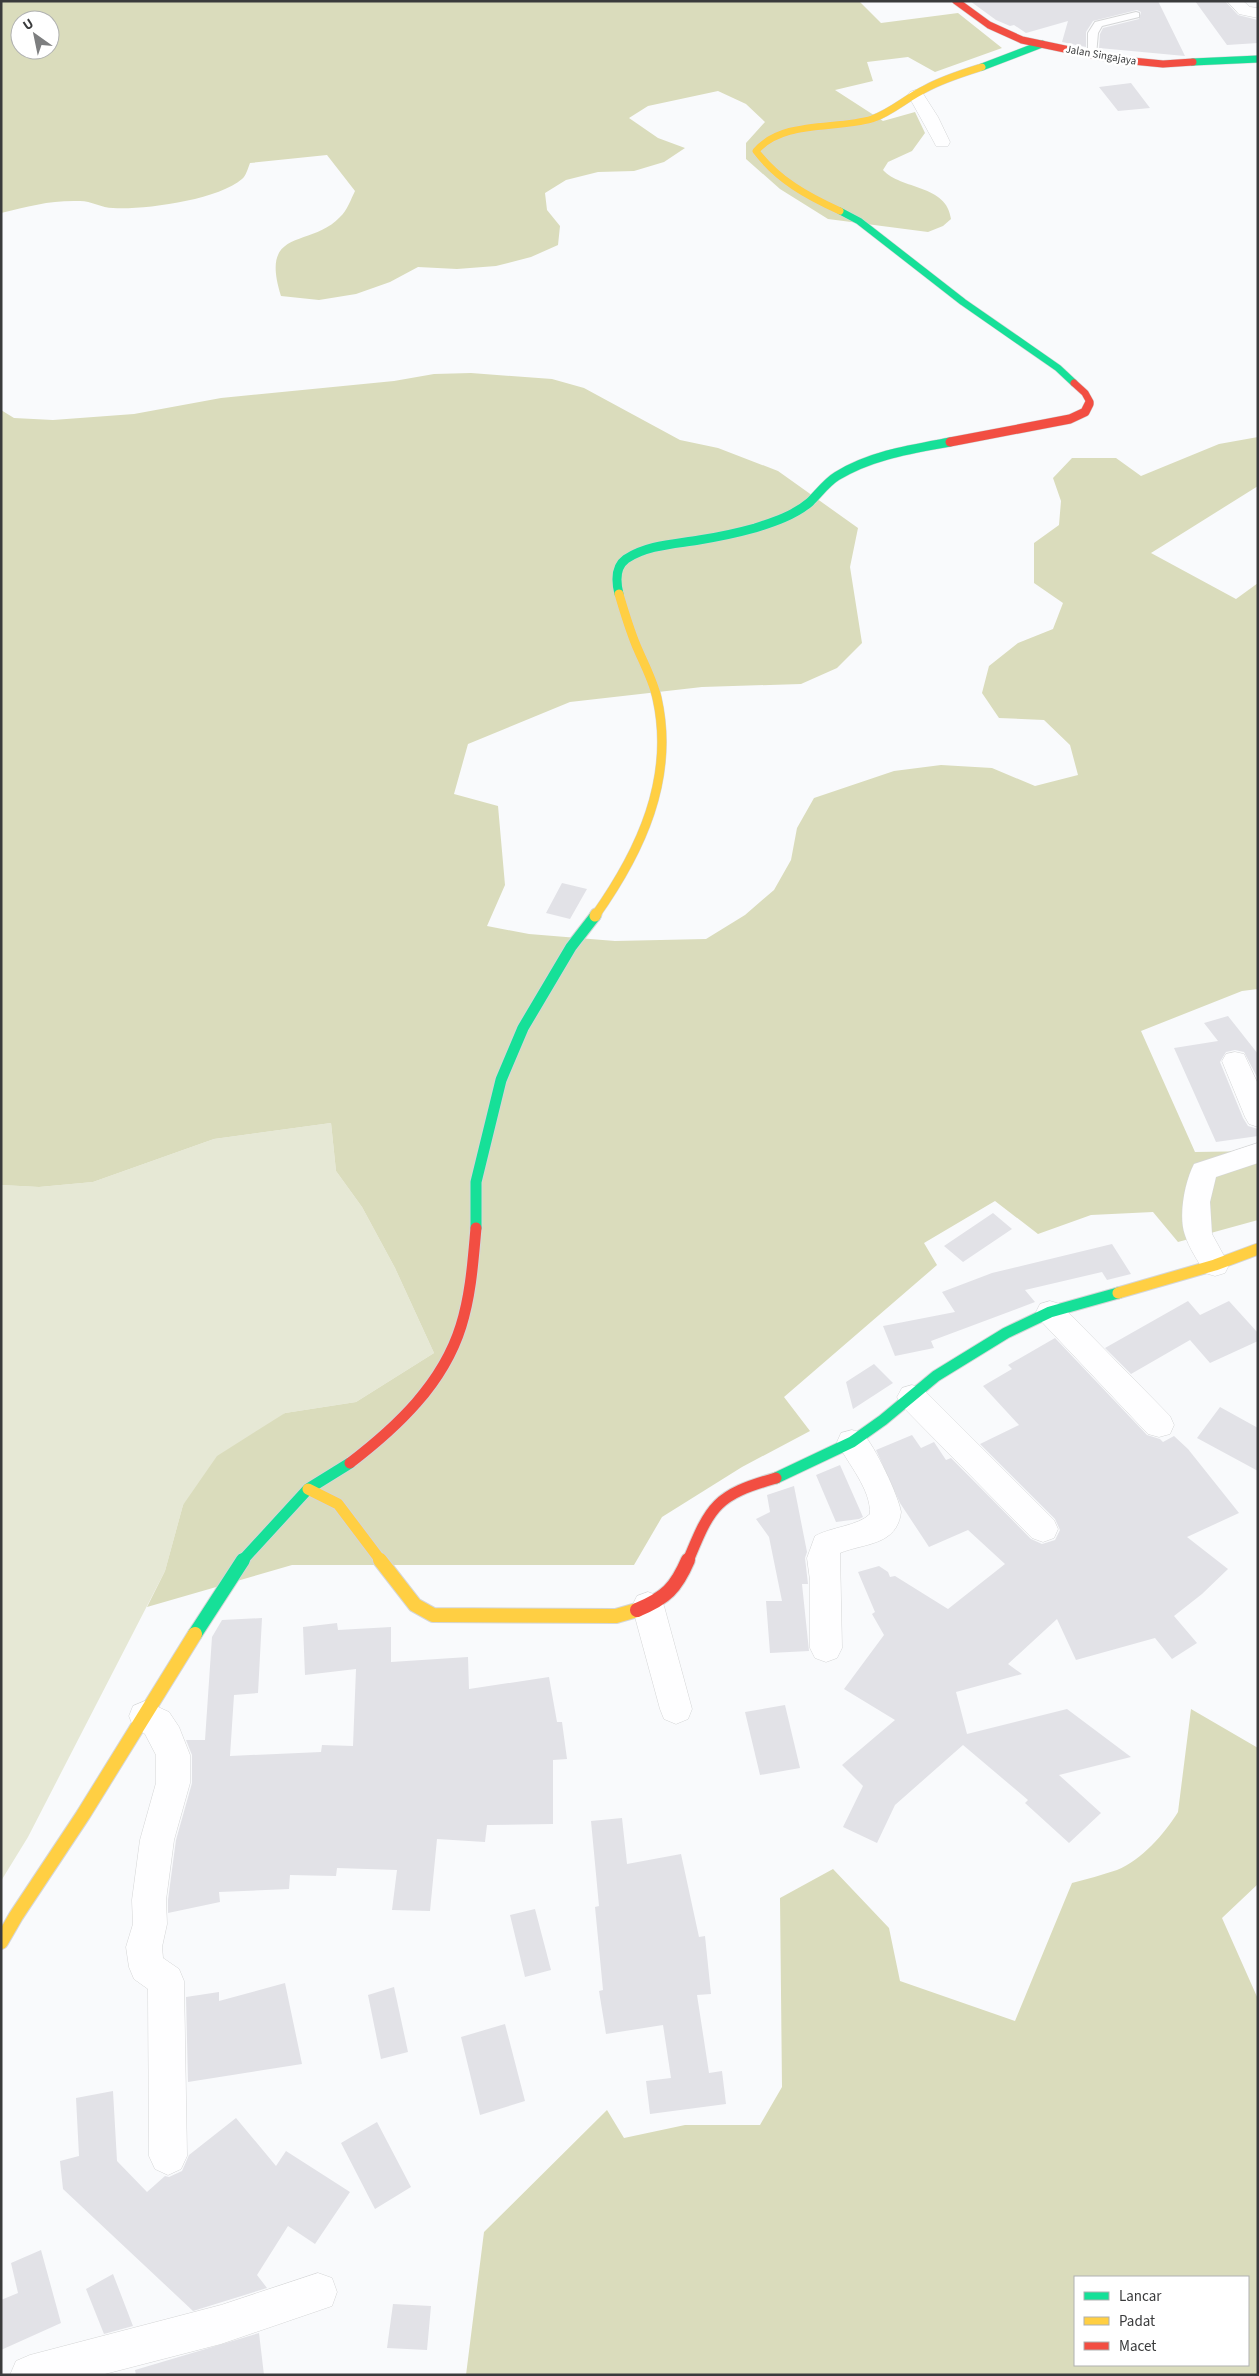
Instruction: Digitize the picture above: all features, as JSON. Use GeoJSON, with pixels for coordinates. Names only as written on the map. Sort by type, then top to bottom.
{"type":"FeatureCollection","features":[{"type":"Feature","properties":{"kind":"street","name":"Jalan Singajaya"},"geometry":{"type":"LineString","coordinates":[[956,1],[1002,32],[1042,44],[1091,55],[1163,64],[1258,60]]}},
{"type":"Feature","properties":{"kind":"street"},"geometry":{"type":"LineString","coordinates":[[1235,1],[1247,13],[1258,13]]}},
{"type":"Feature","properties":{"kind":"street"},"geometry":{"type":"LineString","coordinates":[[1,1942],[10,1923],[48,1871],[216,1599],[243,1560],[308,1489],[351,1462],[392,1431],[435,1380],[456,1340],[469,1292],[476,1227],[476,1182],[501,1080],[523,1028],[571,947],[614,891],[648,822],[661,782],[664,740],[656,697],[633,638],[618,589],[617,573],[624,560],[642,552],[722,536],[775,520],[806,505],[836,477],[858,466],[918,448],[1070,419],[1085,412],[1090,402],[1085,394],[1058,368],[963,302],[859,221],[796,190],[767,167],[756,151],[760,144],[769,139],[799,130],[849,124],[880,116],[916,96],[927,86],[1042,44]]}},
{"type":"Feature","properties":{"kind":"street"},"geometry":{"type":"LineString","coordinates":[[916,96],[930,116],[942,142]]}},
{"type":"Feature","properties":{"kind":"street"},"geometry":{"type":"LineString","coordinates":[[1235,1061],[1258,1117]]}},
{"type":"Feature","properties":{"kind":"street"},"geometry":{"type":"LineString","coordinates":[[1215,1265],[1198,1234],[1196,1202],[1204,1171],[1258,1153]]}},
{"type":"Feature","properties":{"kind":"street"},"geometry":{"type":"LineString","coordinates":[[308,1489],[338,1504],[415,1605],[433,1615],[616,1616],[648,1606],[670,1592],[686,1564],[703,1522],[723,1499],[751,1485],[798,1468],[852,1442],[912,1397],[936,1376],[1006,1333],[1050,1312],[1215,1265],[1258,1249]]}},
{"type":"Feature","properties":{"kind":"street"},"geometry":{"type":"LineString","coordinates":[[1050,1312],[1159,1425]]}},
{"type":"Feature","properties":{"kind":"street"},"geometry":{"type":"LineString","coordinates":[[912,1397],[1043,1529]]}},
{"type":"Feature","properties":{"kind":"street"},"geometry":{"type":"LineString","coordinates":[[826,1648],[826,1580],[823,1558],[826,1545],[840,1537],[868,1533],[881,1525],[887,1514],[885,1502],[852,1442]]}},
{"type":"Feature","properties":{"kind":"street"},"geometry":{"type":"LineString","coordinates":[[648,1606],[676,1709]]}},
{"type":"Feature","properties":{"kind":"street"},"geometry":{"type":"LineString","coordinates":[[145,1716],[157,1723],[167,1738],[173,1755],[173,1783],[156,1840],[149,1900],[150,1924],[144,1947],[147,1967],[166,1981],[168,2156]]}},
{"type":"Feature","properties":{"kind":"street"},"geometry":{"type":"LineString","coordinates":[[30,2375],[103,2353],[161,2341],[259,2314],[318,2292]]}},
{"type":"Feature","properties":{"kind":"lane"},"geometry":{"type":"LineString","coordinates":[[1091,55],[1093,34],[1098,24],[1136,15]]}},
{"type":"Feature","properties":{"kind":"green space"},"geometry":{"type":"Polygon","coordinates":[[[1,1],[859,1],[881,23],[958,13],[1002,48],[935,72],[908,57],[867,62],[873,81],[835,90],[883,121],[915,112],[925,133],[912,151],[888,162],[883,170],[901,181],[932,193],[941,199],[948,208],[951,219],[943,226],[928,232],[828,219],[780,189],[746,159],[746,143],[765,122],[746,104],[718,91],[648,106],[629,118],[658,138],[685,148],[664,162],[634,171],[598,172],[566,180],[545,193],[547,210],[560,226],[558,245],[531,257],[496,266],[457,269],[418,267],[390,282],[356,294],[319,300],[281,296],[276,274],[277,259],[282,249],[291,242],[328,227],[345,212],[355,191],[327,155],[250,163],[243,178],[231,186],[216,193],[180,202],[126,208],[109,208],[84,201],[59,201],[1,213],[1,1]]]}},
{"type":"Feature","properties":{"kind":"green space"},"geometry":{"type":"Polygon","coordinates":[[[471,373],[552,379],[584,388],[680,440],[718,448],[778,471],[858,528],[850,567],[862,643],[837,668],[801,684],[702,687],[570,702],[468,744],[454,794],[498,806],[505,885],[487,926],[529,934],[615,941],[706,939],[745,915],[774,890],[791,860],[797,828],[814,798],[894,771],[941,765],[992,768],[1035,786],[1078,775],[1070,745],[1044,720],[999,718],[982,693],[989,666],[1018,643],[1053,629],[1063,603],[1034,583],[1034,543],[1059,525],[1061,501],[1053,478],[1072,458],[1116,458],[1141,476],[1219,444],[1258,437],[1258,486],[1151,553],[1236,599],[1258,583],[1258,989],[1242,991],[1141,1031],[1195,1152],[1258,1151],[1258,1220],[1178,1242],[1153,1212],[1091,1215],[1038,1234],[995,1201],[924,1243],[937,1265],[784,1397],[810,1431],[742,1467],[662,1517],[634,1565],[292,1565],[147,1607],[165,1571],[183,1505],[217,1456],[285,1413],[356,1402],[434,1353],[395,1268],[362,1207],[336,1171],[331,1123],[214,1139],[93,1182],[39,1187],[1,1185],[1,410],[14,418],[53,420],[134,414],[221,398],[394,381],[434,374],[471,373]]]}},
{"type":"Feature","properties":{"kind":"green space"},"geometry":{"type":"Polygon","coordinates":[[[331,1123],[336,1171],[362,1207],[395,1268],[434,1353],[356,1402],[285,1413],[183,1505],[165,1571],[28,1837],[1,1881],[1,1185],[39,1187],[93,1182],[214,1139],[331,1123]]]}},
{"type":"Feature","properties":{"kind":"green space"},"geometry":{"type":"Polygon","coordinates":[[[1191,1709],[1258,1748],[1258,1884],[1222,1918],[1258,1999],[1258,2375],[466,2375],[484,2232],[607,2110],[624,2138],[685,2125],[760,2125],[782,2087],[780,1898],[833,1869],[889,1928],[900,1981],[1015,2021],[1072,1883],[1126,1866],[1152,1846],[1178,1812],[1191,1709]]]}},
{"type":"Feature","properties":{"kind":"building"},"geometry":{"type":"Polygon","coordinates":[[[970,1],[1158,1],[1185,56],[1099,48],[1100,34],[1103,28],[1139,19],[1141,12],[1137,10],[1093,21],[1086,32],[1086,47],[1062,42],[1068,21],[1026,33],[1014,25],[1010,26],[996,20],[970,1]]]}},
{"type":"Feature","properties":{"kind":"building"},"geometry":{"type":"Polygon","coordinates":[[[1195,1],[1225,1],[1238,15],[1258,20],[1258,43],[1227,45],[1195,1]]]}},
{"type":"Feature","properties":{"kind":"building"},"geometry":{"type":"Polygon","coordinates":[[[1131,83],[1150,108],[1118,111],[1099,87],[1131,83]]]}},
{"type":"Feature","properties":{"kind":"building"},"geometry":{"type":"Polygon","coordinates":[[[562,883],[587,889],[570,919],[546,913],[562,883]]]}},
{"type":"Feature","properties":{"kind":"building"},"geometry":{"type":"Polygon","coordinates":[[[1228,1016],[1258,1054],[1258,1079],[1244,1052],[1235,1050],[1226,1052],[1220,1062],[1243,1118],[1248,1126],[1258,1129],[1258,1136],[1216,1142],[1174,1048],[1218,1041],[1204,1023],[1228,1016]]]}},
{"type":"Feature","properties":{"kind":"building"},"geometry":{"type":"Polygon","coordinates":[[[993,1213],[1012,1229],[963,1262],[944,1246],[993,1213]]]}},
{"type":"Feature","properties":{"kind":"building"},"geometry":{"type":"Polygon","coordinates":[[[1112,1244],[1131,1274],[1107,1280],[1102,1272],[1025,1290],[1035,1302],[931,1341],[934,1348],[895,1356],[883,1326],[955,1312],[942,1292],[992,1273],[1112,1244]]]}},
{"type":"Feature","properties":{"kind":"building"},"geometry":{"type":"Polygon","coordinates":[[[1188,1301],[1200,1315],[1229,1301],[1258,1333],[1258,1341],[1210,1363],[1190,1340],[1131,1374],[1105,1348],[1188,1301]]]}},
{"type":"Feature","properties":{"kind":"building"},"geometry":{"type":"Polygon","coordinates":[[[1055,1338],[1147,1435],[1160,1439],[1163,1442],[1174,1436],[1188,1449],[1239,1513],[1187,1537],[1228,1569],[1202,1594],[1174,1616],[1197,1643],[1172,1659],[1155,1638],[1076,1660],[1057,1619],[1008,1664],[1022,1674],[956,1692],[967,1734],[1067,1709],[1131,1757],[1059,1775],[1101,1813],[1069,1843],[1025,1803],[1028,1800],[963,1745],[895,1805],[877,1843],[843,1827],[863,1786],[842,1765],[895,1720],[844,1689],[884,1635],[872,1614],[875,1612],[858,1572],[879,1566],[888,1572],[890,1577],[895,1576],[948,1609],[1005,1564],[968,1530],[929,1547],[900,1503],[876,1450],[912,1435],[921,1448],[934,1442],[946,1460],[951,1458],[1031,1539],[1042,1544],[1055,1540],[1060,1530],[1055,1519],[980,1444],[1019,1425],[983,1386],[1012,1369],[1008,1365],[1055,1338]]]}},
{"type":"Feature","properties":{"kind":"building"},"geometry":{"type":"Polygon","coordinates":[[[874,1364],[893,1383],[853,1409],[846,1382],[874,1364]]]}},
{"type":"Feature","properties":{"kind":"building"},"geometry":{"type":"Polygon","coordinates":[[[1220,1407],[1258,1428],[1258,1471],[1197,1438],[1220,1407]]]}},
{"type":"Feature","properties":{"kind":"building"},"geometry":{"type":"Polygon","coordinates":[[[840,1465],[863,1517],[859,1519],[836,1522],[816,1475],[840,1465]]]}},
{"type":"Feature","properties":{"kind":"building"},"geometry":{"type":"Polygon","coordinates":[[[794,1486],[807,1552],[805,1558],[808,1584],[802,1584],[809,1651],[770,1653],[766,1601],[782,1601],[769,1537],[756,1519],[770,1512],[767,1495],[794,1486]]]}},
{"type":"Feature","properties":{"kind":"building"},"geometry":{"type":"Polygon","coordinates":[[[262,1618],[258,1693],[234,1695],[230,1756],[321,1752],[322,1745],[353,1746],[356,1669],[305,1675],[303,1627],[337,1623],[338,1630],[391,1627],[391,1662],[468,1657],[469,1689],[549,1677],[557,1722],[562,1722],[567,1759],[553,1760],[553,1824],[487,1825],[485,1842],[437,1839],[430,1911],[392,1910],[397,1870],[337,1868],[336,1876],[290,1875],[289,1889],[219,1892],[220,1902],[168,1913],[176,1840],[192,1783],[192,1755],[186,1740],[205,1740],[212,1637],[222,1620],[262,1618]]]}},
{"type":"Feature","properties":{"kind":"building"},"geometry":{"type":"Polygon","coordinates":[[[785,1705],[800,1768],[760,1775],[745,1712],[785,1705]]]}},
{"type":"Feature","properties":{"kind":"building"},"geometry":{"type":"Polygon","coordinates":[[[622,1818],[627,1864],[681,1854],[699,1937],[705,1936],[711,1994],[697,1995],[709,2073],[722,2071],[726,2104],[650,2114],[646,2081],[671,2078],[663,2025],[606,2034],[599,1991],[603,1990],[595,1907],[599,1906],[591,1821],[622,1818]]]}},
{"type":"Feature","properties":{"kind":"building"},"geometry":{"type":"Polygon","coordinates":[[[535,1909],[551,1970],[525,1977],[510,1915],[535,1909]]]}},
{"type":"Feature","properties":{"kind":"building"},"geometry":{"type":"Polygon","coordinates":[[[285,1983],[302,2064],[188,2082],[186,1997],[219,1992],[219,2001],[285,1983]]]}},
{"type":"Feature","properties":{"kind":"building"},"geometry":{"type":"Polygon","coordinates":[[[394,1987],[408,2052],[381,2059],[368,1995],[394,1987]]]}},
{"type":"Feature","properties":{"kind":"building"},"geometry":{"type":"Polygon","coordinates":[[[505,2024],[525,2101],[480,2115],[461,2037],[505,2024]]]}},
{"type":"Feature","properties":{"kind":"building"},"geometry":{"type":"Polygon","coordinates":[[[113,2091],[117,2161],[147,2192],[165,2176],[169,2177],[182,2171],[189,2155],[236,2118],[276,2166],[286,2151],[350,2192],[315,2244],[288,2226],[257,2275],[267,2288],[193,2311],[63,2189],[60,2161],[79,2156],[76,2098],[113,2091]]]}},
{"type":"Feature","properties":{"kind":"building"},"geometry":{"type":"Polygon","coordinates":[[[377,2122],[411,2187],[375,2209],[341,2143],[377,2122]]]}},
{"type":"Feature","properties":{"kind":"building"},"geometry":{"type":"Polygon","coordinates":[[[41,2250],[61,2323],[1,2350],[1,2300],[18,2293],[11,2263],[41,2250]]]}},
{"type":"Feature","properties":{"kind":"building"},"geometry":{"type":"Polygon","coordinates":[[[113,2274],[133,2326],[104,2334],[86,2289],[113,2274]]]}},
{"type":"Feature","properties":{"kind":"building"},"geometry":{"type":"Polygon","coordinates":[[[393,2304],[431,2306],[427,2350],[387,2348],[393,2304]]]}},
{"type":"Feature","properties":{"kind":"building"},"geometry":{"type":"Polygon","coordinates":[[[259,2333],[264,2375],[136,2375],[135,2370],[259,2333]]]}},
{"type":"Feature","properties":{"kind":"traffic: fast"},"geometry":{"type":"LineString","coordinates":[[982,67],[1042,44]]}},
{"type":"Feature","properties":{"kind":"traffic: fast"},"geometry":{"type":"LineString","coordinates":[[1193,62],[1258,59]]}},
{"type":"Feature","properties":{"kind":"traffic: fast"},"geometry":{"type":"LineString","coordinates":[[840,211],[859,221],[963,302],[1058,368],[1074,383]]}},
{"type":"Feature","properties":{"kind":"traffic: fast"},"geometry":{"type":"LineString","coordinates":[[619,594],[617,585],[618,570],[622,562],[636,554],[660,547],[722,536],[766,524],[798,510],[811,501],[837,476],[863,463],[892,454],[950,442]]}},
{"type":"Feature","properties":{"kind":"traffic: fast"},"geometry":{"type":"LineString","coordinates":[[476,1228],[476,1182],[501,1080],[523,1028],[571,947],[595,916]]}},
{"type":"Feature","properties":{"kind":"traffic: fast"},"geometry":{"type":"LineString","coordinates":[[776,1478],[852,1442],[883,1420],[936,1376],[1006,1333],[1050,1312],[1118,1293]]}},
{"type":"Feature","properties":{"kind":"traffic: fast"},"geometry":{"type":"LineString","coordinates":[[195,1634],[243,1560],[308,1489],[350,1463]]}},
{"type":"Feature","properties":{"kind":"traffic: slow"},"geometry":{"type":"LineString","coordinates":[[840,211],[794,187],[773,171],[756,151],[763,143],[785,133],[849,124],[879,116],[891,111],[934,84],[982,67]]}},
{"type":"Feature","properties":{"kind":"traffic: slow"},"geometry":{"type":"LineString","coordinates":[[595,916],[612,893],[640,841],[651,813],[659,784],[663,755],[662,726],[657,697],[632,635],[619,594]]}},
{"type":"Feature","properties":{"kind":"traffic: slow"},"geometry":{"type":"LineString","coordinates":[[1118,1293],[1215,1265],[1258,1249]]}},
{"type":"Feature","properties":{"kind":"traffic: slow"},"geometry":{"type":"LineString","coordinates":[[308,1489],[338,1504],[415,1605],[433,1615],[616,1616],[637,1610]]}},
{"type":"Feature","properties":{"kind":"traffic: slow"},"geometry":{"type":"LineString","coordinates":[[1,1942],[24,1903],[59,1854],[195,1634]]}},
{"type":"Feature","properties":{"kind":"traffic: jam"},"geometry":{"type":"LineString","coordinates":[[956,1],[989,25],[1022,40],[1112,59],[1163,64],[1193,62]]}},
{"type":"Feature","properties":{"kind":"traffic: jam"},"geometry":{"type":"LineString","coordinates":[[950,442],[1070,419],[1085,412],[1090,402],[1085,393],[1074,383]]}},
{"type":"Feature","properties":{"kind":"traffic: jam"},"geometry":{"type":"LineString","coordinates":[[350,1463],[382,1437],[411,1409],[425,1393],[447,1359],[461,1327],[470,1285],[476,1228]]}},
{"type":"Feature","properties":{"kind":"traffic: jam"},"geometry":{"type":"LineString","coordinates":[[637,1610],[650,1605],[670,1592],[678,1581],[699,1531],[713,1508],[729,1495],[776,1478]]}}]}
